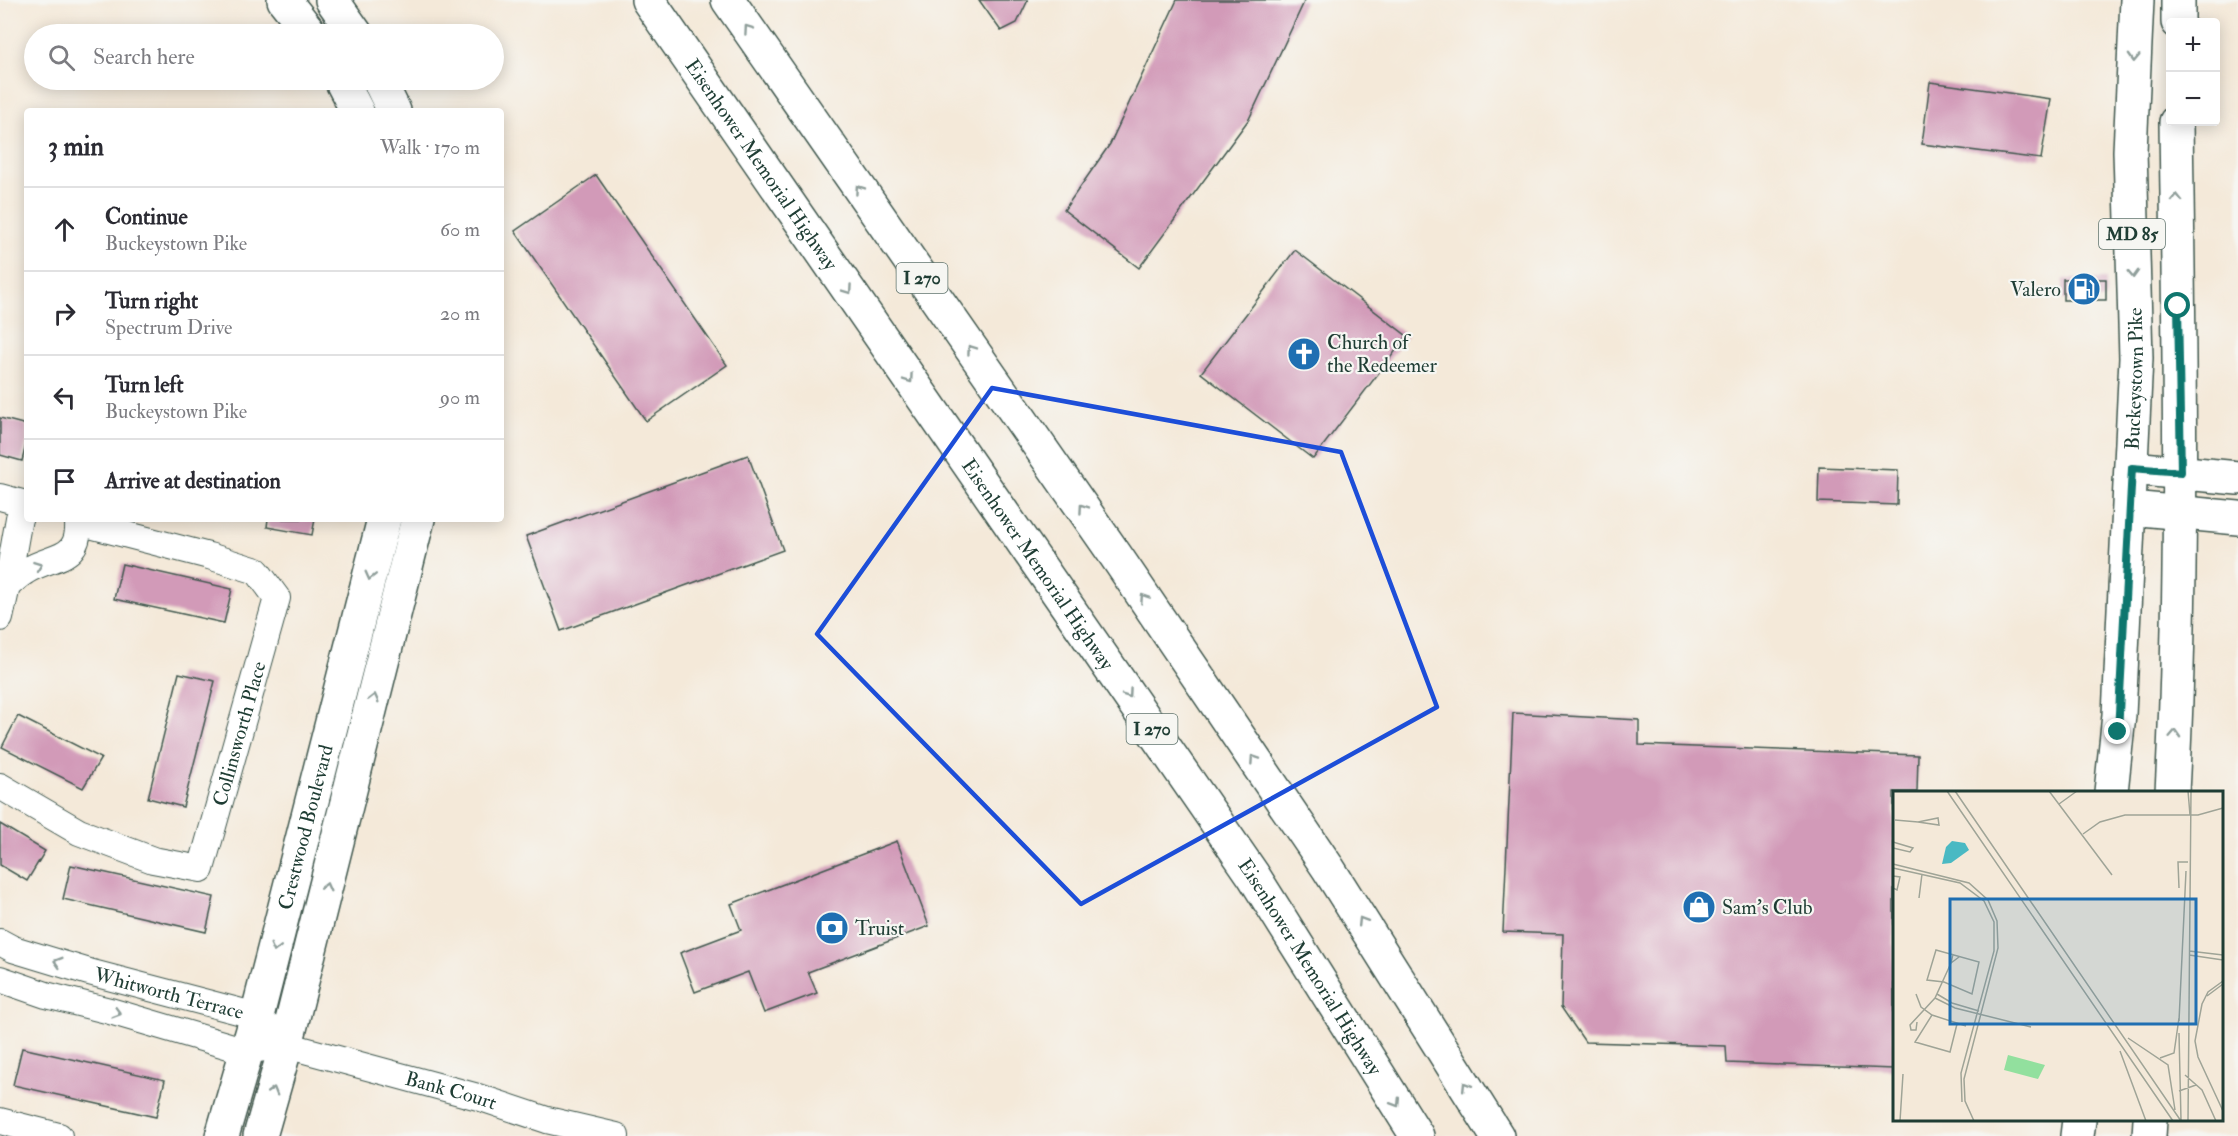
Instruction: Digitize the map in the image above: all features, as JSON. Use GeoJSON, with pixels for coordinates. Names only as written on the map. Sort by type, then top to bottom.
{"type":"FeatureCollection","features":[{"type":"Feature","properties":{"kind":"main road"},"geometry":{"type":"LineString","coordinates":[[284,0],[303,24]]}},
{"type":"Feature","properties":{"kind":"main road"},"geometry":{"type":"LineString","coordinates":[[332,0],[349,24]]}},
{"type":"Feature","properties":{"kind":"main road","name":"Eisenhower Memorial Highway"},"geometry":{"type":"LineString","coordinates":[[648,0],[1253,875],[1417,1136]]}},
{"type":"Feature","properties":{"kind":"main road","name":"I 270"},"geometry":{"type":"LineString","coordinates":[[728,0],[1116,556],[1302,829],[1497,1136]]}},
{"type":"Feature","properties":{"kind":"main road","name":"Buckeystown Pike"},"geometry":{"type":"LineString","coordinates":[[2111,791],[2119,715],[2136,358],[2130,151],[2137,0]]}},
{"type":"Feature","properties":{"kind":"main road"},"geometry":{"type":"LineString","coordinates":[[2178,0],[2178,18]]}},
{"type":"Feature","properties":{"kind":"main road"},"geometry":{"type":"LineString","coordinates":[[346,90],[355,108]]}},
{"type":"Feature","properties":{"kind":"main road"},"geometry":{"type":"LineString","coordinates":[[385,90],[393,108]]}},
{"type":"Feature","properties":{"kind":"main road","name":"MD 85"},"geometry":{"type":"LineString","coordinates":[[2172,791],[2177,693],[2181,472],[2176,126]]}},
{"type":"Feature","properties":{"kind":"main road"},"geometry":{"type":"LineString","coordinates":[[2132,468],[2238,478]]}},
{"type":"Feature","properties":{"kind":"main road"},"geometry":{"type":"LineString","coordinates":[[2130,508],[2238,518]]}},
{"type":"Feature","properties":{"kind":"main road","name":"Crestwood Boulevard"},"geometry":{"type":"LineString","coordinates":[[222,1136],[257,1016],[383,522]]}},
{"type":"Feature","properties":{"kind":"main road","name":"Crestwood Boulevard"},"geometry":{"type":"LineString","coordinates":[[260,1136],[286,1045],[416,522]]}},
{"type":"Feature","properties":{"kind":"main road"},"geometry":{"type":"LineString","coordinates":[[2077,1136],[2081,1121]]}},
{"type":"Feature","properties":{"kind":"main road"},"geometry":{"type":"LineString","coordinates":[[2081,1121],[2083,1136]]}},
{"type":"Feature","properties":{"kind":"main road"},"geometry":{"type":"LineString","coordinates":[[2149,1136],[2150,1121]]}},
{"type":"Feature","properties":{"kind":"street"},"geometry":{"type":"LineString","coordinates":[[0,497],[24,503]]}},
{"type":"Feature","properties":{"kind":"street"},"geometry":{"type":"LineString","coordinates":[[0,618],[19,519],[24,508]]}},
{"type":"Feature","properties":{"kind":"street"},"geometry":{"type":"LineString","coordinates":[[7,586],[27,570],[55,560],[71,549],[78,539],[78,522]]}},
{"type":"Feature","properties":{"kind":"street","name":"Collinsworth Place"},"geometry":{"type":"LineString","coordinates":[[0,786],[79,832],[153,860],[201,869],[277,598],[257,571],[82,522]]}},
{"type":"Feature","properties":{"kind":"street","name":"Whitworth Terrace"},"geometry":{"type":"LineString","coordinates":[[0,942],[89,972],[257,1016],[286,1045]]}},
{"type":"Feature","properties":{"kind":"street","name":"Whitworth Terrace"},"geometry":{"type":"LineString","coordinates":[[0,979],[46,995],[110,1011],[246,1052],[286,1045]]}},
{"type":"Feature","properties":{"kind":"street","name":"Bank Court"},"geometry":{"type":"LineString","coordinates":[[286,1045],[478,1097],[547,1120],[616,1136]]}},
{"type":"Feature","properties":{"kind":"street"},"geometry":{"type":"LineString","coordinates":[[0,1121],[59,1136]]}},
{"type":"Feature","properties":{"kind":"highlighted area"},"geometry":{"type":"Polygon","coordinates":[[[992,388],[1341,452],[1437,707],[1081,904],[817,634],[992,388]]]}},
{"type":"Feature","properties":{"kind":"building"},"geometry":{"type":"Polygon","coordinates":[[[979,0],[1028,0],[1017,23],[1001,31],[979,0]]]}},
{"type":"Feature","properties":{"kind":"building"},"geometry":{"type":"Polygon","coordinates":[[[1177,0],[1305,0],[1249,119],[1139,268],[1064,210],[1110,144],[1177,0]]]}},
{"type":"Feature","properties":{"kind":"building"},"geometry":{"type":"Polygon","coordinates":[[[1930,82],[2051,99],[2041,159],[1922,144],[1930,82]]]}},
{"type":"Feature","properties":{"kind":"building"},"geometry":{"type":"Polygon","coordinates":[[[596,175],[727,365],[646,421],[515,231],[596,175]]]}},
{"type":"Feature","properties":{"kind":"building","name":"Church of the Redeemer"},"geometry":{"type":"Polygon","coordinates":[[[1295,250],[1407,336],[1313,459],[1201,373],[1295,250]]]}},
{"type":"Feature","properties":{"kind":"building","name":"Valero"},"geometry":{"type":"Polygon","coordinates":[[[2063,279],[2106,279],[2106,300],[2063,300],[2063,279]]]}},
{"type":"Feature","properties":{"kind":"building"},"geometry":{"type":"Polygon","coordinates":[[[0,418],[24,424],[22,461],[0,455],[0,418]]]}},
{"type":"Feature","properties":{"kind":"building"},"geometry":{"type":"Polygon","coordinates":[[[748,455],[783,550],[561,631],[526,536],[748,455]]]}},
{"type":"Feature","properties":{"kind":"building"},"geometry":{"type":"Polygon","coordinates":[[[1819,467],[1898,470],[1897,505],[1818,502],[1819,467]]]}},
{"type":"Feature","properties":{"kind":"building"},"geometry":{"type":"Polygon","coordinates":[[[268,522],[314,522],[312,535],[267,527],[268,522]]]}},
{"type":"Feature","properties":{"kind":"building"},"geometry":{"type":"Polygon","coordinates":[[[122,564],[232,589],[224,623],[114,599],[122,564]]]}},
{"type":"Feature","properties":{"kind":"building"},"geometry":{"type":"Polygon","coordinates":[[[179,673],[215,681],[183,807],[148,798],[179,673]]]}},
{"type":"Feature","properties":{"kind":"building","name":"Sam's Club"},"geometry":{"type":"Polygon","coordinates":[[[1513,713],[1639,720],[1639,745],[1918,755],[1917,791],[1893,791],[1893,1069],[1727,1063],[1726,1046],[1585,1042],[1561,1007],[1563,934],[1503,932],[1513,713]]]}},
{"type":"Feature","properties":{"kind":"building"},"geometry":{"type":"Polygon","coordinates":[[[18,716],[101,758],[83,788],[2,747],[18,716]]]}},
{"type":"Feature","properties":{"kind":"building"},"geometry":{"type":"Polygon","coordinates":[[[0,824],[45,851],[27,881],[0,865],[0,824]]]}},
{"type":"Feature","properties":{"kind":"building","name":"Truist"},"geometry":{"type":"Polygon","coordinates":[[[897,841],[929,926],[808,972],[817,993],[764,1013],[748,972],[695,992],[680,953],[741,930],[731,904],[897,841]]]}},
{"type":"Feature","properties":{"kind":"building"},"geometry":{"type":"Polygon","coordinates":[[[71,865],[214,897],[206,932],[63,899],[71,865]]]}},
{"type":"Feature","properties":{"kind":"building"},"geometry":{"type":"Polygon","coordinates":[[[22,1048],[165,1080],[156,1117],[13,1085],[22,1048]]]}},
{"type":"Feature","properties":{"kind":"place","name":"Valero"},"geometry":{"type":"Point","coordinates":[2084,289]}},
{"type":"Feature","properties":{"kind":"place","name":"Church of the Redeemer"},"geometry":{"type":"Point","coordinates":[1304,354]}},
{"type":"Feature","properties":{"kind":"place","name":"Sam's Club"},"geometry":{"type":"Point","coordinates":[1699,907]}},
{"type":"Feature","properties":{"kind":"place","name":"Truist"},"geometry":{"type":"Point","coordinates":[832,928]}},
{"type":"Feature","properties":{"kind":"route"},"geometry":{"type":"LineString","coordinates":[[2118,732],[2132,468],[2181,472],[2178,306]]}}]}
